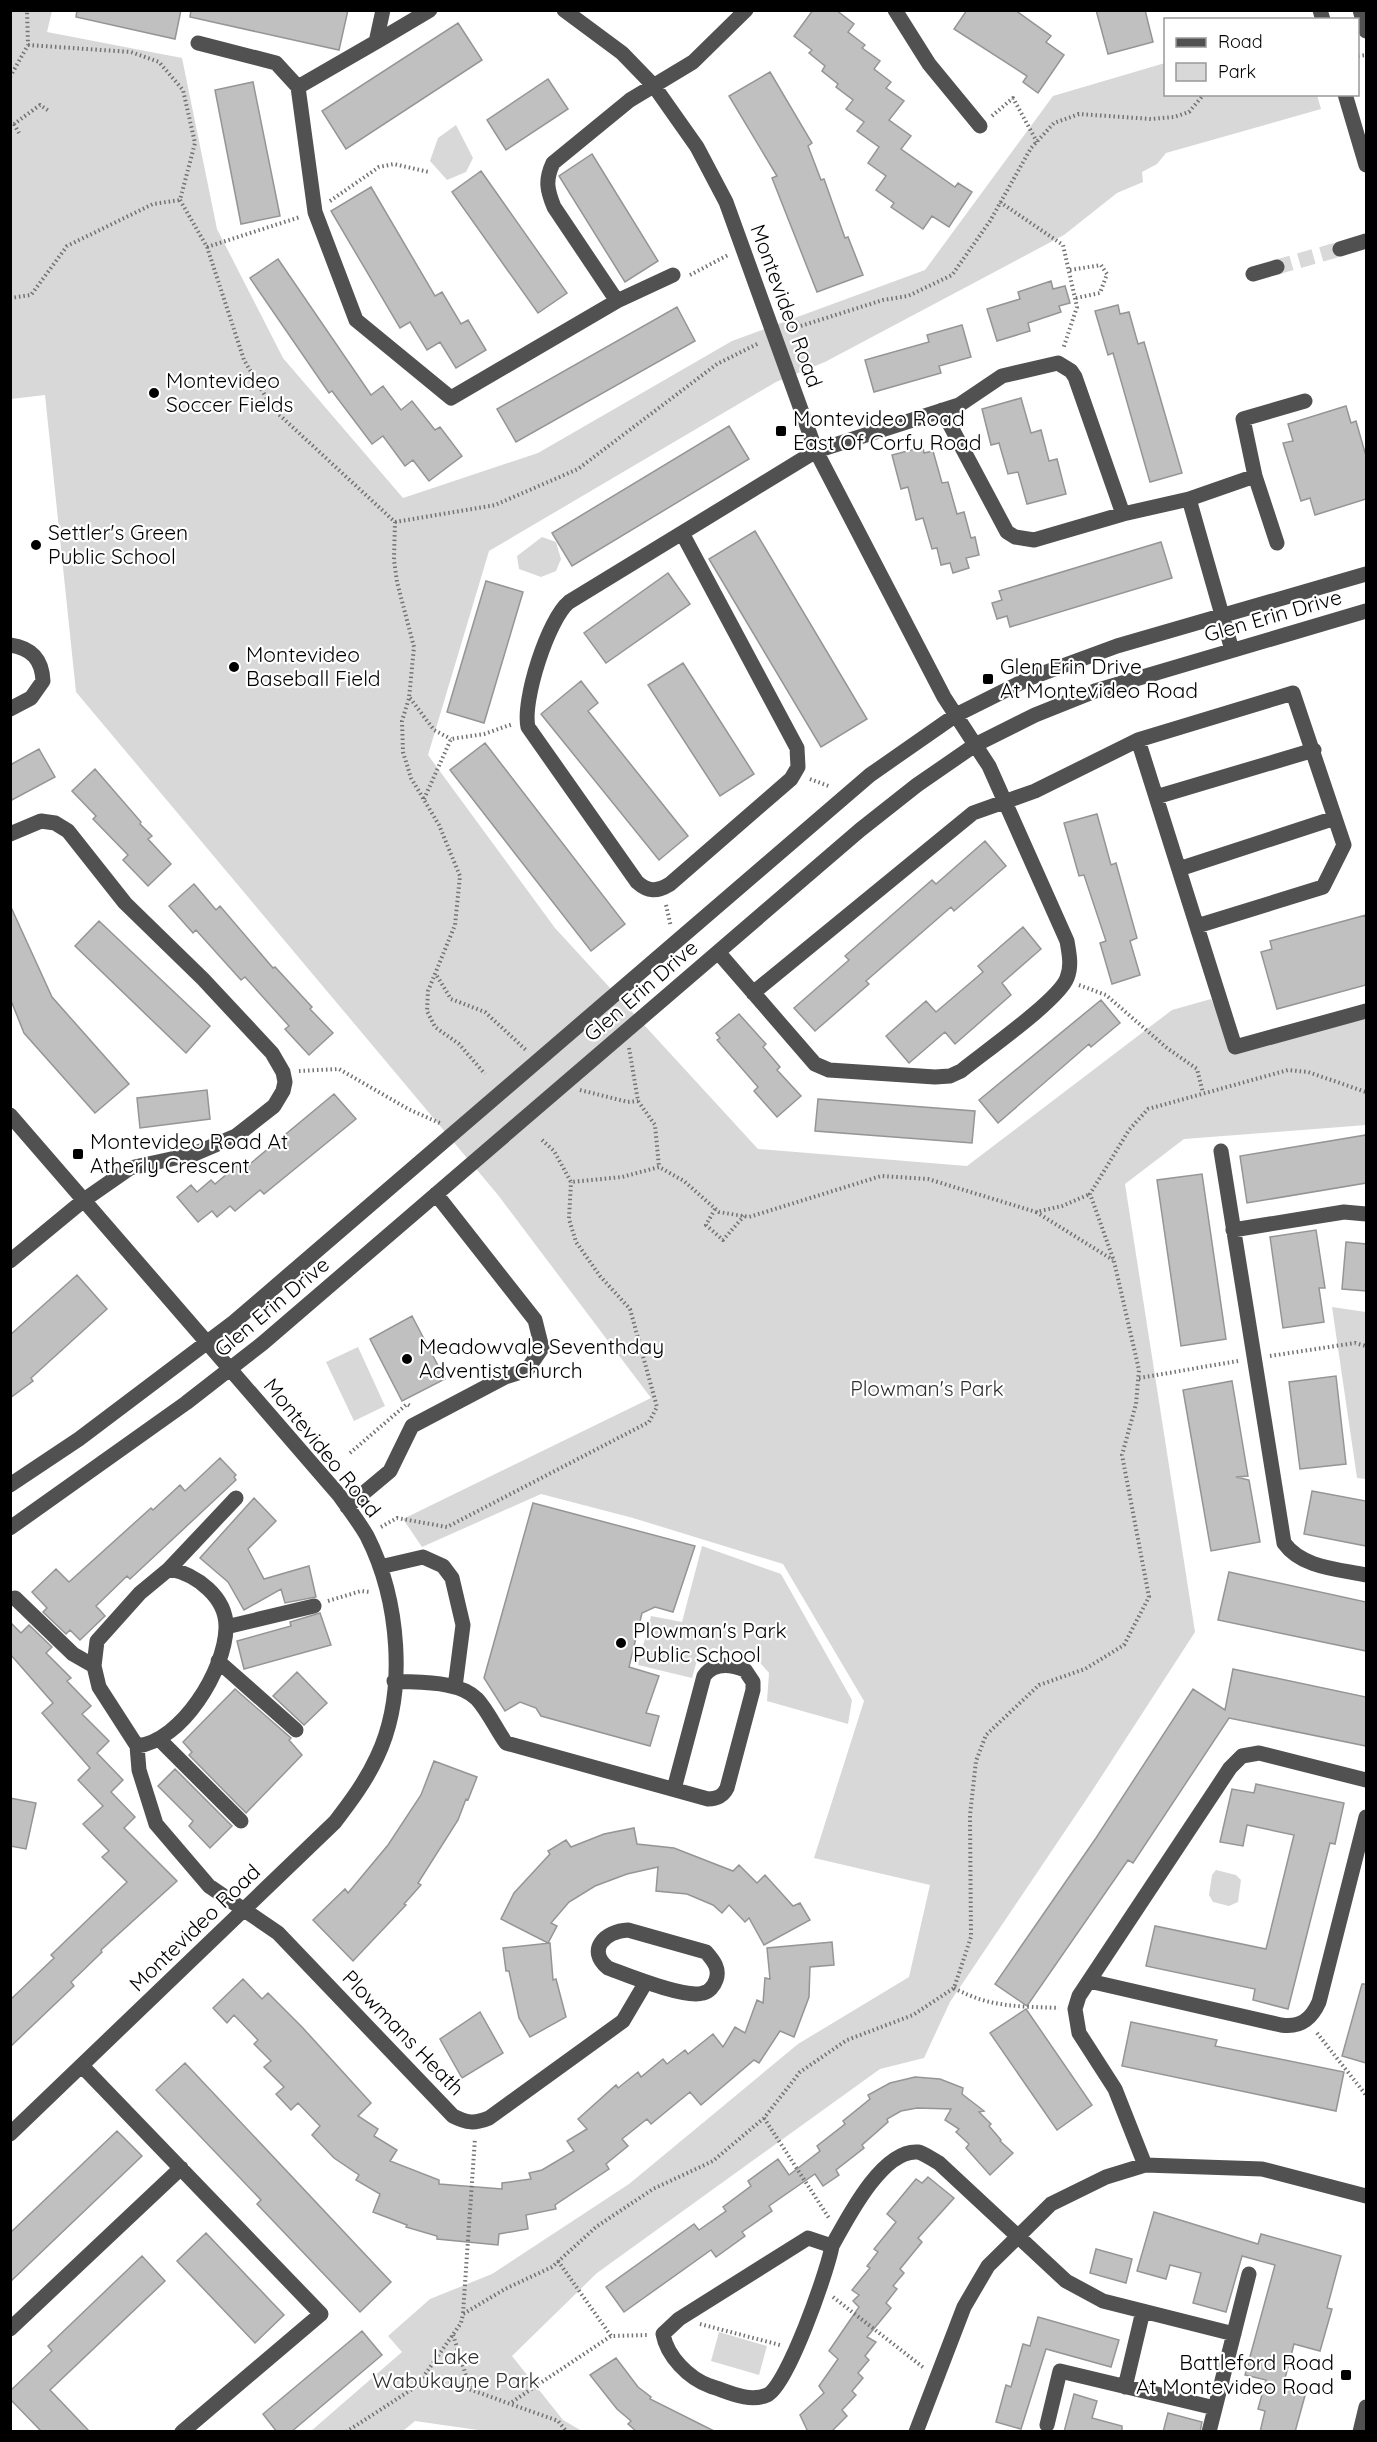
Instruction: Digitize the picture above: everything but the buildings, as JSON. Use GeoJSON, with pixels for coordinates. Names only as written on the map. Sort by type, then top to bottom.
{"type":"FeatureCollection","features":[{"type":"Feature","properties":{"kind":"street"},"geometry":{"type":"LineString","coordinates":[[376,42],[383,10]]}},
{"type":"Feature","properties":{"kind":"street"},"geometry":{"type":"LineString","coordinates":[[298,87],[430,10]]}},
{"type":"Feature","properties":{"kind":"street","name":"Montevideo Road"},"geometry":{"type":"LineString","coordinates":[[564,10],[622,53],[654,86],[697,147],[726,202],[816,451],[956,715],[989,766],[1067,941],[1070,968],[1067,980]]}},
{"type":"Feature","properties":{"kind":"street"},"geometry":{"type":"LineString","coordinates":[[617,301],[554,207],[548,194],[546,178],[553,163],[564,152],[630,100],[693,62],[746,10]]}},
{"type":"Feature","properties":{"kind":"street"},"geometry":{"type":"LineString","coordinates":[[895,10],[929,64],[980,126]]}},
{"type":"Feature","properties":{"kind":"street"},"geometry":{"type":"LineString","coordinates":[[1360,10],[1366,31]]}},
{"type":"Feature","properties":{"kind":"street"},"geometry":{"type":"LineString","coordinates":[[198,43],[276,63],[298,87],[315,212],[356,320],[451,398],[617,301],[673,275]]}},
{"type":"Feature","properties":{"kind":"street"},"geometry":{"type":"LineString","coordinates":[[1346,96],[1366,165]]}},
{"type":"Feature","properties":{"kind":"street"},"geometry":{"type":"LineString","coordinates":[[1340,249],[1366,241]]}},
{"type":"Feature","properties":{"kind":"street"},"geometry":{"type":"LineString","coordinates":[[1253,274],[1277,267]]}},
{"type":"Feature","properties":{"kind":"street"},"geometry":{"type":"LineString","coordinates":[[682,533],[797,748],[799,760],[795,774],[662,889],[650,890],[637,882],[532,734],[526,719],[528,702],[558,612],[569,602],[816,451],[959,405],[989,382],[1002,376],[1052,363],[1066,366],[1076,377],[1123,514]]}},
{"type":"Feature","properties":{"kind":"street"},"geometry":{"type":"LineString","coordinates":[[1277,543],[1256,476],[1243,419],[1305,401]]}},
{"type":"Feature","properties":{"kind":"street"},"geometry":{"type":"LineString","coordinates":[[942,410],[1001,523],[1015,537],[1034,540],[1123,514],[1189,500],[1256,476]]}},
{"type":"Feature","properties":{"kind":"street"},"geometry":{"type":"LineString","coordinates":[[1189,500],[1232,650]]}},
{"type":"Feature","properties":{"kind":"street","name":"Glen Erin Drive"},"geometry":{"type":"LineString","coordinates":[[10,1485],[79,1439],[208,1344],[849,793],[922,737],[956,715],[1002,691],[1059,667],[1117,646],[1366,574]]}},
{"type":"Feature","properties":{"kind":"street","name":"Glen Erin Drive"},"geometry":{"type":"LineString","coordinates":[[10,1528],[230,1370],[860,830],[917,784],[975,745],[1035,715],[1095,691],[1366,611]]}},
{"type":"Feature","properties":{"kind":"street"},"geometry":{"type":"LineString","coordinates":[[10,645],[31,651],[38,659],[43,681],[31,698],[10,709]]}},
{"type":"Feature","properties":{"kind":"street"},"geometry":{"type":"LineString","coordinates":[[753,993],[973,813],[1035,791],[1138,740],[1293,693],[1344,845],[1323,886],[1197,926]]}},
{"type":"Feature","properties":{"kind":"street"},"geometry":{"type":"LineString","coordinates":[[1138,740],[1235,1047],[1366,1011]]}},
{"type":"Feature","properties":{"kind":"street"},"geometry":{"type":"LineString","coordinates":[[1156,797],[1314,750]]}},
{"type":"Feature","properties":{"kind":"street"},"geometry":{"type":"LineString","coordinates":[[1179,869],[1335,818]]}},
{"type":"Feature","properties":{"kind":"street"},"geometry":{"type":"LineString","coordinates":[[10,834],[41,821],[55,823],[68,831],[118,896],[272,1053],[284,1072],[284,1091],[280,1099],[236,1136],[194,1154],[130,1168],[84,1200],[10,1261]]}},
{"type":"Feature","properties":{"kind":"street"},"geometry":{"type":"LineString","coordinates":[[718,952],[808,1059],[822,1068],[935,1077],[950,1076],[962,1071],[1053,996],[1067,980]]}},
{"type":"Feature","properties":{"kind":"street","name":"Montevideo Road"},"geometry":{"type":"LineString","coordinates":[[10,1115],[347,1507],[366,1535],[380,1567],[389,1594],[395,1637],[390,1717],[378,1755],[360,1790],[335,1822],[10,2134]]}},
{"type":"Feature","properties":{"kind":"street"},"geometry":{"type":"LineString","coordinates":[[1221,1151],[1284,1543],[1291,1553],[1302,1560],[1366,1575]]}},
{"type":"Feature","properties":{"kind":"street"},"geometry":{"type":"LineString","coordinates":[[347,1507],[390,1471],[412,1426],[505,1377],[527,1370],[542,1348],[535,1320],[436,1194]]}},
{"type":"Feature","properties":{"kind":"street"},"geometry":{"type":"LineString","coordinates":[[1233,1230],[1344,1212],[1366,1214]]}},
{"type":"Feature","properties":{"kind":"street"},"geometry":{"type":"LineString","coordinates":[[169,1569],[185,1572],[206,1585],[219,1605],[226,1627],[218,1661],[199,1703],[159,1739],[149,1745],[137,1746],[99,1687],[94,1666],[98,1641],[140,1593],[169,1569],[236,1498]]}},
{"type":"Feature","properties":{"kind":"street"},"geometry":{"type":"LineString","coordinates":[[380,1567],[423,1557],[443,1566],[453,1578],[464,1625],[455,1687]]}},
{"type":"Feature","properties":{"kind":"street"},"geometry":{"type":"LineString","coordinates":[[15,1598],[73,1654],[94,1666]]}},
{"type":"Feature","properties":{"kind":"street"},"geometry":{"type":"LineString","coordinates":[[226,1627],[314,1606]]}},
{"type":"Feature","properties":{"kind":"street"},"geometry":{"type":"LineString","coordinates":[[218,1661],[296,1730]]}},
{"type":"Feature","properties":{"kind":"street"},"geometry":{"type":"LineString","coordinates":[[394,1681],[455,1687],[468,1692],[477,1699],[506,1743],[708,1799],[720,1797],[724,1793],[753,1690],[753,1682],[745,1670],[719,1665],[712,1667],[704,1676],[674,1789]]}},
{"type":"Feature","properties":{"kind":"street"},"geometry":{"type":"LineString","coordinates":[[159,1739],[241,1821]]}},
{"type":"Feature","properties":{"kind":"street","name":"Plowmans Heath"},"geometry":{"type":"LineString","coordinates":[[137,1746],[139,1770],[156,1824],[209,1886],[278,1933],[453,2116],[465,2122],[476,2123]]}},
{"type":"Feature","properties":{"kind":"street"},"geometry":{"type":"LineString","coordinates":[[1145,2165],[1115,2089],[1079,2033],[1075,2009],[1079,1996],[1230,1768],[1242,1756],[1259,1753],[1366,1780]]}},
{"type":"Feature","properties":{"kind":"street"},"geometry":{"type":"LineString","coordinates":[[1089,1981],[1281,2025],[1294,2025],[1307,2020],[1319,2002],[1366,1817]]}},
{"type":"Feature","properties":{"kind":"street"},"geometry":{"type":"LineString","coordinates":[[614,1930],[628,1930],[706,1952],[715,1962],[718,1974],[713,1986],[704,1993],[689,1994],[646,1982],[608,1968],[601,1962],[598,1951],[603,1939],[614,1930]]}},
{"type":"Feature","properties":{"kind":"street"},"geometry":{"type":"LineString","coordinates":[[476,2123],[489,2118],[623,2021],[646,1982]]}},
{"type":"Feature","properties":{"kind":"street"},"geometry":{"type":"LineString","coordinates":[[82,2066],[321,2314],[182,2432]]}},
{"type":"Feature","properties":{"kind":"street"},"geometry":{"type":"LineString","coordinates":[[835,2240],[808,2238],[679,2319],[663,2334],[666,2350],[701,2383],[750,2399],[768,2395],[782,2380],[829,2266],[835,2240],[875,2175],[902,2154],[919,2152],[939,2163],[1066,2281],[1084,2293],[1103,2301],[1234,2334]]}},
{"type":"Feature","properties":{"kind":"street"},"geometry":{"type":"LineString","coordinates":[[916,2432],[964,2307],[988,2266],[1051,2204],[1106,2177],[1145,2165],[1262,2169],[1366,2196]]}},
{"type":"Feature","properties":{"kind":"street"},"geometry":{"type":"LineString","coordinates":[[10,2329],[181,2169]]}},
{"type":"Feature","properties":{"kind":"street"},"geometry":{"type":"LineString","coordinates":[[1209,2432],[1249,2274]]}},
{"type":"Feature","properties":{"kind":"street"},"geometry":{"type":"LineString","coordinates":[[1125,2387],[1143,2311]]}},
{"type":"Feature","properties":{"kind":"street"},"geometry":{"type":"LineString","coordinates":[[1047,2425],[1060,2371],[1215,2408]]}},
{"type":"Feature","properties":{"kind":"street"},"geometry":{"type":"LineString","coordinates":[[1360,2432],[1366,2407]]}},
{"type":"Feature","properties":{"kind":"path"},"geometry":{"type":"LineString","coordinates":[[10,77],[28,45],[27,10]]}},
{"type":"Feature","properties":{"kind":"path"},"geometry":{"type":"LineString","coordinates":[[28,45],[131,52],[159,62],[183,90],[195,143],[180,200],[207,247],[244,360],[273,409],[395,522],[394,560],[397,582],[414,647],[409,698],[402,722],[403,752],[411,778],[439,825],[460,876],[455,925],[428,991],[427,1011],[435,1027],[459,1044],[485,1074]]}},
{"type":"Feature","properties":{"kind":"path"},"geometry":{"type":"LineString","coordinates":[[395,522],[495,505],[568,473],[621,439],[717,364],[774,335],[863,306],[908,296],[951,274],[970,253],[1031,148],[1054,123],[1079,114],[1151,119],[1174,117],[1189,112],[1202,96]]}},
{"type":"Feature","properties":{"kind":"path"},"geometry":{"type":"LineString","coordinates":[[980,126],[1013,98],[1037,141]]}},
{"type":"Feature","properties":{"kind":"path"},"geometry":{"type":"LineString","coordinates":[[19,133],[12,122],[40,105],[49,111]]}},
{"type":"Feature","properties":{"kind":"path"},"geometry":{"type":"LineString","coordinates":[[10,298],[31,295],[67,246],[153,204],[180,200]]}},
{"type":"Feature","properties":{"kind":"path"},"geometry":{"type":"LineString","coordinates":[[1000,202],[1063,245],[1077,306],[1064,347],[1052,363]]}},
{"type":"Feature","properties":{"kind":"path"},"geometry":{"type":"LineString","coordinates":[[673,275],[681,279],[742,248]]}},
{"type":"Feature","properties":{"kind":"path"},"geometry":{"type":"LineString","coordinates":[[1070,270],[1101,265],[1107,274],[1100,293],[1076,298]]}},
{"type":"Feature","properties":{"kind":"path"},"geometry":{"type":"LineString","coordinates":[[409,698],[434,730],[451,739],[484,734],[526,719]]}},
{"type":"Feature","properties":{"kind":"path"},"geometry":{"type":"LineString","coordinates":[[423,799],[451,739]]}},
{"type":"Feature","properties":{"kind":"path"},"geometry":{"type":"LineString","coordinates":[[795,774],[849,793]]}},
{"type":"Feature","properties":{"kind":"path"},"geometry":{"type":"LineString","coordinates":[[662,889],[674,943]]}},
{"type":"Feature","properties":{"kind":"path"},"geometry":{"type":"LineString","coordinates":[[436,976],[451,999],[484,1012],[536,1061]]}},
{"type":"Feature","properties":{"kind":"path"},"geometry":{"type":"LineString","coordinates":[[1067,980],[1106,995],[1167,1048],[1197,1069],[1203,1093]]}},
{"type":"Feature","properties":{"kind":"path"},"geometry":{"type":"LineString","coordinates":[[626,1031],[638,1101],[655,1125],[659,1167]]}},
{"type":"Feature","properties":{"kind":"path"},"geometry":{"type":"LineString","coordinates":[[284,1072],[339,1069],[408,1109],[457,1130]]}},
{"type":"Feature","properties":{"kind":"path"},"geometry":{"type":"LineString","coordinates":[[1036,1212],[1062,1206],[1090,1194],[1129,1130],[1148,1109],[1288,1070],[1308,1072],[1366,1092]]}},
{"type":"Feature","properties":{"kind":"path"},"geometry":{"type":"LineString","coordinates":[[562,1086],[628,1102],[638,1101]]}},
{"type":"Feature","properties":{"kind":"path"},"geometry":{"type":"LineString","coordinates":[[366,1535],[397,1518],[447,1527],[650,1422],[657,1407],[630,1309],[600,1276],[576,1242],[569,1220],[572,1182],[554,1151],[542,1140]]}},
{"type":"Feature","properties":{"kind":"path"},"geometry":{"type":"LineString","coordinates":[[572,1182],[622,1177],[659,1167],[684,1181],[719,1212],[749,1217],[881,1176],[928,1179],[1036,1212],[1114,1261]]}},
{"type":"Feature","properties":{"kind":"path"},"geometry":{"type":"LineString","coordinates":[[463,2314],[558,2261],[596,2227],[653,2189],[712,2161],[764,2118],[800,2072],[847,2040],[913,2014],[954,1988],[971,1937],[970,1815],[976,1761],[986,1735],[1039,1685],[1085,1669],[1124,1646],[1149,1597],[1122,1455],[1136,1404],[1139,1370],[1114,1261],[1090,1194]]}},
{"type":"Feature","properties":{"kind":"path"},"geometry":{"type":"LineString","coordinates":[[715,1209],[706,1225],[723,1240],[744,1216]]}},
{"type":"Feature","properties":{"kind":"path"},"geometry":{"type":"LineString","coordinates":[[350,1453],[408,1404],[427,1418]]}},
{"type":"Feature","properties":{"kind":"path"},"geometry":{"type":"LineString","coordinates":[[314,1606],[361,1591],[389,1594]]}},
{"type":"Feature","properties":{"kind":"path"},"geometry":{"type":"LineString","coordinates":[[954,1988],[978,2001],[1007,2006],[1075,2009]]}},
{"type":"Feature","properties":{"kind":"path"},"geometry":{"type":"LineString","coordinates":[[1307,2020],[1366,2095]]}},
{"type":"Feature","properties":{"kind":"path"},"geometry":{"type":"LineString","coordinates":[[764,2118],[835,2240]]}},
{"type":"Feature","properties":{"kind":"path"},"geometry":{"type":"LineString","coordinates":[[346,2432],[417,2386],[461,2323],[476,2123]]}},
{"type":"Feature","properties":{"kind":"path"},"geometry":{"type":"LineString","coordinates":[[558,2261],[611,2336]]}},
{"type":"Feature","properties":{"kind":"path"},"geometry":{"type":"LineString","coordinates":[[820,2287],[937,2378]]}},
{"type":"Feature","properties":{"kind":"path"},"geometry":{"type":"LineString","coordinates":[[679,2319],[795,2349]]}},
{"type":"Feature","properties":{"kind":"path"},"geometry":{"type":"LineString","coordinates":[[453,2334],[470,2388]]}},
{"type":"Feature","properties":{"kind":"path"},"geometry":{"type":"LineString","coordinates":[[511,2403],[611,2336],[663,2334]]}},
{"type":"Feature","properties":{"kind":"path"},"geometry":{"type":"LineString","coordinates":[[417,2386],[452,2383],[470,2388],[558,2421],[567,2432]]}},
{"type":"Feature","properties":{"kind":"green space"},"geometry":{"type":"Polygon","coordinates":[[[11,11],[52,11],[47,32],[182,58],[217,229],[283,358],[403,498],[538,453],[732,341],[925,270],[1053,96],[1164,63],[1164,96],[1317,96],[1321,109],[1166,153],[1157,164],[1142,172],[1143,182],[1117,193],[1064,235],[825,362],[776,382],[489,551],[428,755],[555,928],[758,1149],[967,1166],[1172,1010],[1211,999],[1235,1047],[1366,1011],[1366,1125],[1184,1139],[1125,1184],[1195,1632],[1092,1791],[950,2002],[924,2058],[880,2069],[597,2273],[512,2356],[563,2420],[582,2431],[492,2432],[415,2421],[403,2431],[311,2431],[402,2352],[388,2336],[430,2299],[492,2274],[629,2184],[798,2044],[909,1977],[930,1885],[814,1858],[864,1701],[783,1564],[633,1518],[541,1494],[422,1547],[403,1519],[651,1398],[498,1195],[76,692],[45,395],[11,399],[11,11]]]}},
{"type":"Feature","properties":{"kind":"green space"},"geometry":{"type":"Polygon","coordinates":[[[456,125],[473,158],[466,172],[447,180],[430,161],[438,138],[456,125]]]}},
{"type":"Feature","properties":{"kind":"green space"},"geometry":{"type":"Polygon","coordinates":[[[542,537],[556,542],[561,559],[556,571],[541,577],[519,569],[517,556],[542,537]]]}},
{"type":"Feature","properties":{"kind":"green space"},"geometry":{"type":"Polygon","coordinates":[[[1332,1307],[1366,1312],[1366,1479],[1357,1478],[1332,1307]]]}},
{"type":"Feature","properties":{"kind":"green space"},"geometry":{"type":"Polygon","coordinates":[[[358,1347],[385,1406],[354,1421],[326,1362],[358,1347]]]}},
{"type":"Feature","properties":{"kind":"green space"},"geometry":{"type":"Polygon","coordinates":[[[702,1546],[781,1574],[852,1700],[848,1724],[767,1701],[769,1673],[755,1657],[713,1648],[698,1657],[692,1678],[638,1665],[651,1616],[682,1622],[702,1546]]]}},
{"type":"Feature","properties":{"kind":"green space"},"geometry":{"type":"Polygon","coordinates":[[[1216,1870],[1236,1875],[1241,1880],[1238,1902],[1229,1906],[1213,1902],[1209,1895],[1212,1875],[1216,1870]]]}},
{"type":"Feature","properties":{"kind":"green space"},"geometry":{"type":"Polygon","coordinates":[[[719,2332],[767,2346],[759,2375],[711,2361],[719,2332]]]}},
{"type":"Feature","properties":{"kind":"tunnel"},"geometry":{"type":"LineString","coordinates":[[1277,267],[1340,249]]}},
{"type":"Feature","properties":{"kind":"place","name":"Montevideo Soccer Fields"},"geometry":{"type":"Point","coordinates":[154,393]}},
{"type":"Feature","properties":{"kind":"place","name":"Montevideo Road East Of Corfu Road"},"geometry":{"type":"Point","coordinates":[781,431]}},
{"type":"Feature","properties":{"kind":"place","name":"Settler's Green Public School"},"geometry":{"type":"Point","coordinates":[36,545]}},
{"type":"Feature","properties":{"kind":"place","name":"Montevideo Baseball Field"},"geometry":{"type":"Point","coordinates":[234,667]}},
{"type":"Feature","properties":{"kind":"place","name":"Glen Erin Drive At Montevideo Road"},"geometry":{"type":"Point","coordinates":[988,679]}},
{"type":"Feature","properties":{"kind":"place","name":"Montevideo Road At Atherly Crescent"},"geometry":{"type":"Point","coordinates":[78,1154]}},
{"type":"Feature","properties":{"kind":"place","name":"Meadowvale Seventhday Adventist Church"},"geometry":{"type":"Point","coordinates":[407,1359]}},
{"type":"Feature","properties":{"kind":"place","name":"Plowman's Park Public School"},"geometry":{"type":"Point","coordinates":[621,1643]}},
{"type":"Feature","properties":{"kind":"place","name":"Battleford Road At Montevideo Road"},"geometry":{"type":"Point","coordinates":[1346,2375]}},
{"type":"Feature","properties":{"kind":"park label","name":"Plowman's Park"},"geometry":{"type":"Point","coordinates":[927,1389]}},
{"type":"Feature","properties":{"kind":"park label","name":"Lake Wabukayne Park"},"geometry":{"type":"Point","coordinates":[456,2369]}}]}
